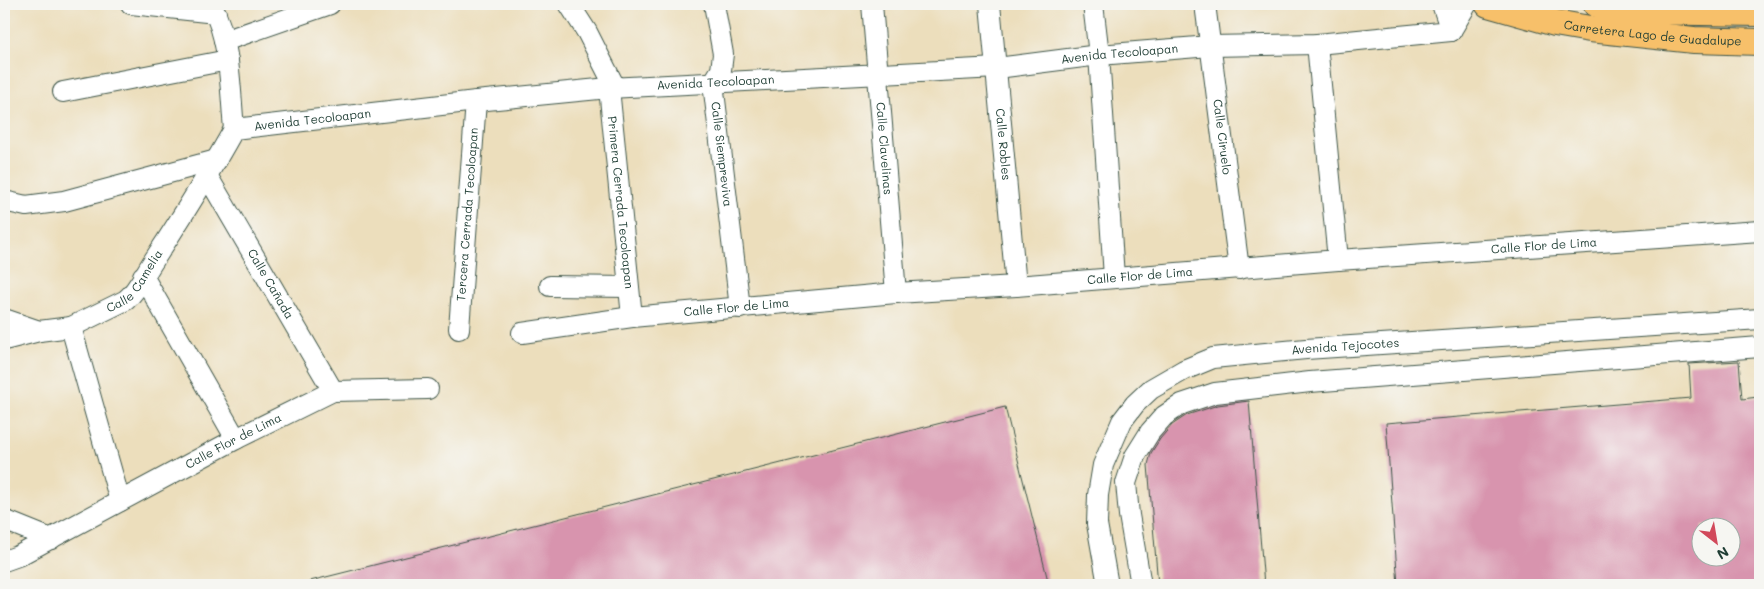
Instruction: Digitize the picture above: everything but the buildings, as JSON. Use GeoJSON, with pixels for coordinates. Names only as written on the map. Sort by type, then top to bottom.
{"type":"FeatureCollection","features":[{"type":"Feature","properties":{"kind":"main road","name":"Carretera Lago de Guadalupe"},"geometry":{"type":"LineString","coordinates":[[1488,4],[1555,23],[1590,30],[1694,40],[1760,42]]}},
{"type":"Feature","properties":{"kind":"main road","name":"Carretera Lago de Guadalupe"},"geometry":{"type":"LineString","coordinates":[[1596,4],[1639,11],[1760,13]]}},
{"type":"Feature","properties":{"kind":"street"},"geometry":{"type":"LineString","coordinates":[[4,201],[26,206],[64,201],[213,168],[234,129],[226,51],[214,9],[130,4]]}},
{"type":"Feature","properties":{"kind":"street"},"geometry":{"type":"LineString","coordinates":[[63,92],[226,51],[330,4]]}},
{"type":"Feature","properties":{"kind":"street"},"geometry":{"type":"LineString","coordinates":[[569,4],[587,32],[612,88]]}},
{"type":"Feature","properties":{"kind":"street","name":"Calle Siempreviva"},"geometry":{"type":"LineString","coordinates":[[714,4],[722,54],[721,70],[713,83],[740,308]]}},
{"type":"Feature","properties":{"kind":"street","name":"Calle Clavelinas"},"geometry":{"type":"LineString","coordinates":[[872,4],[896,293]]}},
{"type":"Feature","properties":{"kind":"street","name":"Calle Robles"},"geometry":{"type":"LineString","coordinates":[[990,4],[1016,286]]}},
{"type":"Feature","properties":{"kind":"street"},"geometry":{"type":"LineString","coordinates":[[1093,4],[1114,277]]}},
{"type":"Feature","properties":{"kind":"street","name":"Calle Ciruelo"},"geometry":{"type":"LineString","coordinates":[[1205,4],[1239,269]]}},
{"type":"Feature","properties":{"kind":"street"},"geometry":{"type":"LineString","coordinates":[[1442,4],[1451,31]]}},
{"type":"Feature","properties":{"kind":"street"},"geometry":{"type":"LineString","coordinates":[[1451,31],[1467,4]]}},
{"type":"Feature","properties":{"kind":"street","name":"Avenida Tecoloapan"},"geometry":{"type":"LineString","coordinates":[[234,129],[476,101],[612,88],[997,68],[1098,55],[1210,46],[1317,44],[1451,31]]}},
{"type":"Feature","properties":{"kind":"street"},"geometry":{"type":"LineString","coordinates":[[1317,44],[1338,260]]}},
{"type":"Feature","properties":{"kind":"street","name":"Primera Cerrada Tecoloapan"},"geometry":{"type":"LineString","coordinates":[[612,88],[632,317]]}},
{"type":"Feature","properties":{"kind":"street","name":"Tercera Cerrada Tecoloapan"},"geometry":{"type":"LineString","coordinates":[[459,329],[476,101]]}},
{"type":"Feature","properties":{"kind":"street","name":"Calle Camelia"},"geometry":{"type":"LineString","coordinates":[[4,340],[39,331],[71,327],[126,300],[133,294],[213,168]]}},
{"type":"Feature","properties":{"kind":"street","name":"Calle Cañada"},"geometry":{"type":"LineString","coordinates":[[213,168],[333,391]]}},
{"type":"Feature","properties":{"kind":"street","name":"Calle Flor de Lima"},"geometry":{"type":"LineString","coordinates":[[522,333],[632,317],[896,293],[1016,286],[1338,260],[1760,231]]}},
{"type":"Feature","properties":{"kind":"street"},"geometry":{"type":"LineString","coordinates":[[143,276],[236,438]]}},
{"type":"Feature","properties":{"kind":"street"},"geometry":{"type":"LineString","coordinates":[[550,286],[628,287]]}},
{"type":"Feature","properties":{"kind":"street"},"geometry":{"type":"LineString","coordinates":[[4,319],[39,331]]}},
{"type":"Feature","properties":{"kind":"street","name":"Avenida Tejocotes"},"geometry":{"type":"LineString","coordinates":[[1108,585],[1097,524],[1098,495],[1104,464],[1115,435],[1122,421],[1151,389],[1184,370],[1213,358],[1316,348],[1760,319]]}},
{"type":"Feature","properties":{"kind":"street"},"geometry":{"type":"LineString","coordinates":[[71,327],[120,501]]}},
{"type":"Feature","properties":{"kind":"street"},"geometry":{"type":"LineString","coordinates":[[1141,585],[1129,515],[1126,483],[1135,456],[1150,432],[1164,416],[1182,404],[1215,393],[1310,382],[1760,347]]}},
{"type":"Feature","properties":{"kind":"street","name":"Calle Flor de Lima"},"geometry":{"type":"LineString","coordinates":[[4,561],[18,556],[236,438],[333,391],[428,389]]}},
{"type":"Feature","properties":{"kind":"street"},"geometry":{"type":"LineString","coordinates":[[4,520],[50,539]]}}]}
